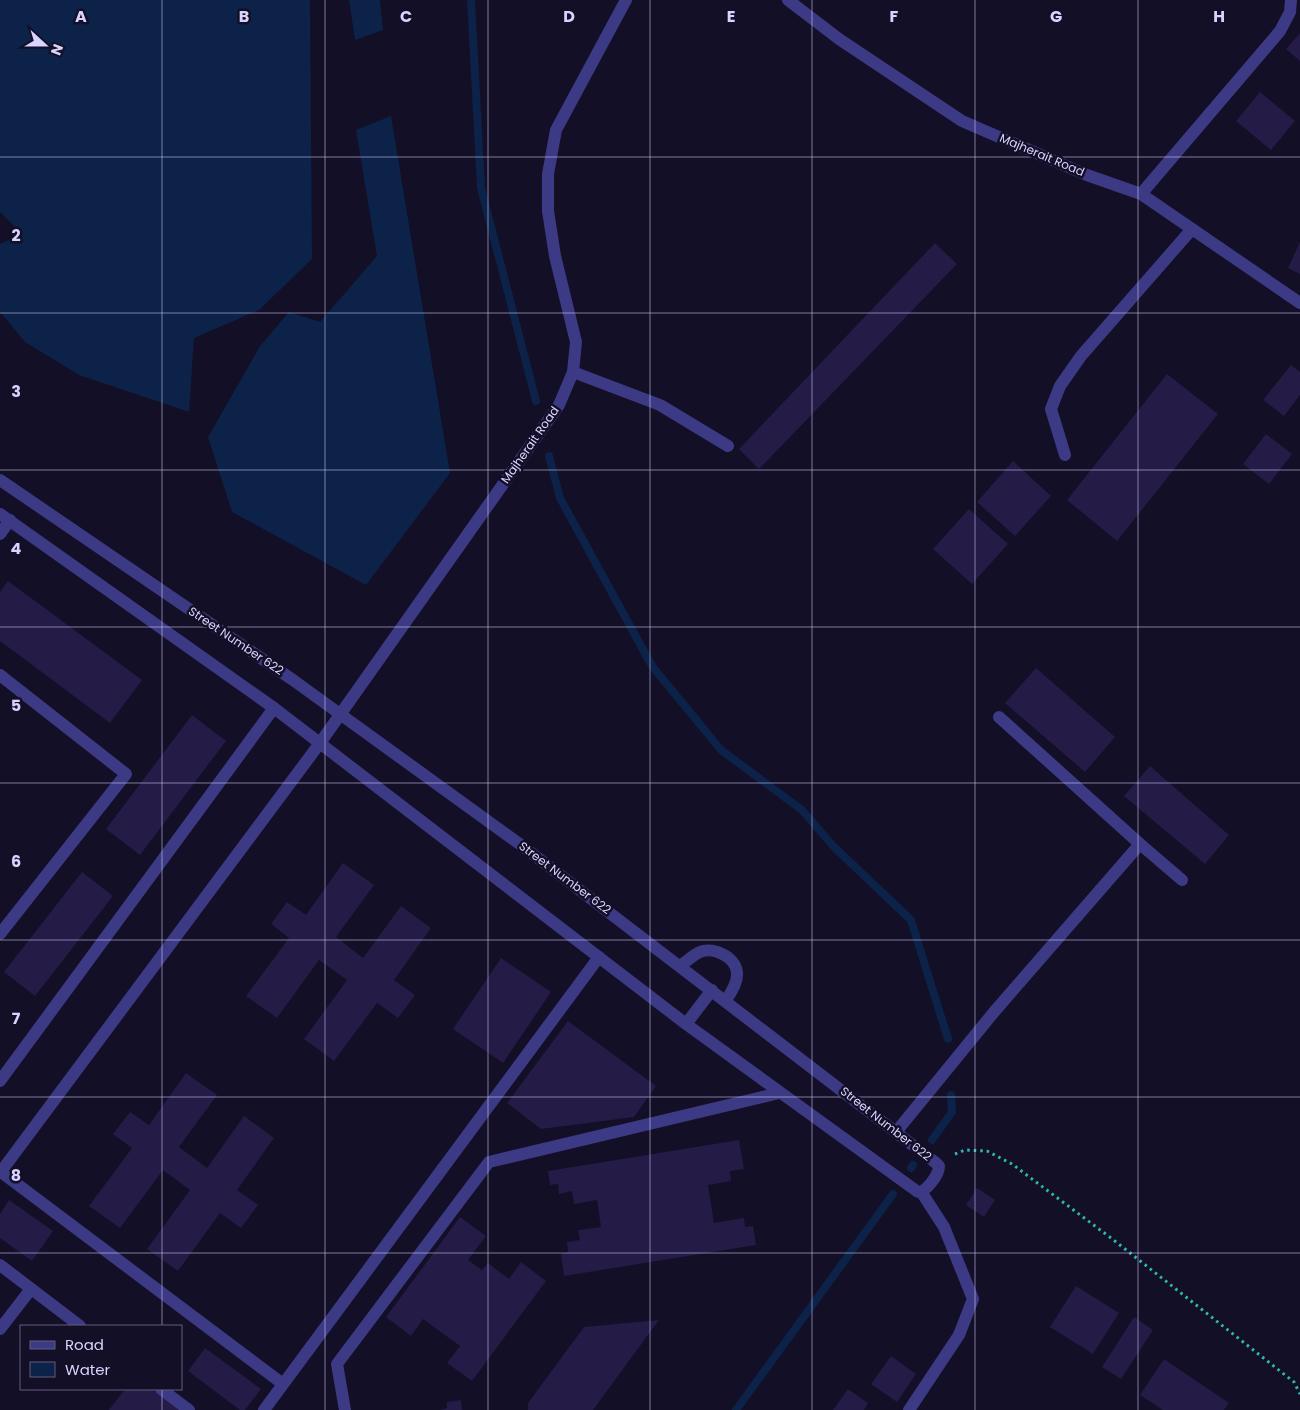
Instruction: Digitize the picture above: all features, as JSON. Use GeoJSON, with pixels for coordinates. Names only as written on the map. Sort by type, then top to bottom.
{"type":"FeatureCollection","features":[{"type":"Feature","properties":{"kind":"street","name":"Majherait Road"},"geometry":{"type":"LineString","coordinates":[[0,1172],[342,715],[559,405],[573,372],[576,342],[556,256],[548,211],[548,174],[556,130],[626,0]]}},
{"type":"Feature","properties":{"kind":"street","name":"Majherait Road"},"geometry":{"type":"LineString","coordinates":[[788,0],[839,40],[962,120],[1087,175],[1141,194],[1300,302]]}},
{"type":"Feature","properties":{"kind":"street"},"geometry":{"type":"LineString","coordinates":[[1141,194],[1280,31],[1290,12],[1291,0]]}},
{"type":"Feature","properties":{"kind":"street"},"geometry":{"type":"LineString","coordinates":[[1065,455],[1051,409],[1060,386],[1081,356],[1192,229]]}},
{"type":"Feature","properties":{"kind":"street"},"geometry":{"type":"LineString","coordinates":[[573,372],[660,406],[728,446]]}},
{"type":"Feature","properties":{"kind":"street","name":"Street Number 622"},"geometry":{"type":"LineString","coordinates":[[0,480],[342,715],[521,845],[726,1000],[936,1163],[940,1171],[922,1193]]}},
{"type":"Feature","properties":{"kind":"street"},"geometry":{"type":"LineString","coordinates":[[0,534],[5,517],[274,708],[779,1094],[922,1193],[944,1228],[973,1299],[959,1335],[909,1410]]}},
{"type":"Feature","properties":{"kind":"street"},"geometry":{"type":"LineString","coordinates":[[0,934],[126,774],[2,682]]}},
{"type":"Feature","properties":{"kind":"street"},"geometry":{"type":"LineString","coordinates":[[0,1081],[274,708]]}},
{"type":"Feature","properties":{"kind":"street"},"geometry":{"type":"LineString","coordinates":[[999,717],[1182,880]]}},
{"type":"Feature","properties":{"kind":"street"},"geometry":{"type":"LineString","coordinates":[[896,1132],[994,1012],[1140,844]]}},
{"type":"Feature","properties":{"kind":"street"},"geometry":{"type":"LineString","coordinates":[[680,966],[700,952],[710,950],[729,958],[738,973],[736,983],[726,1000]]}},
{"type":"Feature","properties":{"kind":"street"},"geometry":{"type":"LineString","coordinates":[[264,1410],[600,957]]}},
{"type":"Feature","properties":{"kind":"street"},"geometry":{"type":"LineString","coordinates":[[686,1024],[712,990]]}},
{"type":"Feature","properties":{"kind":"street"},"geometry":{"type":"LineString","coordinates":[[345,1410],[337,1364],[489,1162],[779,1094]]}},
{"type":"Feature","properties":{"kind":"street"},"geometry":{"type":"LineString","coordinates":[[0,1172],[283,1384]]}},
{"type":"Feature","properties":{"kind":"street"},"geometry":{"type":"LineString","coordinates":[[0,1265],[79,1325]]}},
{"type":"Feature","properties":{"kind":"street"},"geometry":{"type":"LineString","coordinates":[[0,1329],[31,1289]]}},
{"type":"Feature","properties":{"kind":"street"},"geometry":{"type":"LineString","coordinates":[[162,1390],[189,1410]]}},
{"type":"Feature","properties":{"kind":"path"},"geometry":{"type":"LineString","coordinates":[[936,1163],[965,1150],[987,1151],[1012,1164],[1111,1238],[1294,1382],[1300,1394]]}},
{"type":"Feature","properties":{"kind":"water"},"geometry":{"type":"Polygon","coordinates":[[[0,0],[310,0],[312,259],[259,310],[194,338],[189,412],[79,375],[25,342],[0,312],[0,244],[22,234],[0,212],[0,0]]]}},
{"type":"Feature","properties":{"kind":"water"},"geometry":{"type":"Polygon","coordinates":[[[349,0],[380,0],[383,30],[355,40],[349,0]]]}},
{"type":"Feature","properties":{"kind":"water"},"geometry":{"type":"Polygon","coordinates":[[[391,116],[450,473],[366,585],[232,512],[208,437],[260,346],[289,312],[320,322],[377,256],[356,130],[391,116]]]}},
{"type":"Feature","properties":{"kind":"building"},"geometry":{"type":"Polygon","coordinates":[[[1300,33],[1300,61],[1286,49],[1300,33]]]}},
{"type":"Feature","properties":{"kind":"building"},"geometry":{"type":"Polygon","coordinates":[[[1260,92],[1295,121],[1271,150],[1236,121],[1260,92]]]}},
{"type":"Feature","properties":{"kind":"building"},"geometry":{"type":"Polygon","coordinates":[[[1300,242],[1300,274],[1288,268],[1300,242]]]}},
{"type":"Feature","properties":{"kind":"building"},"geometry":{"type":"Polygon","coordinates":[[[935,243],[957,264],[759,469],[739,449],[935,243]]]}},
{"type":"Feature","properties":{"kind":"building"},"geometry":{"type":"Polygon","coordinates":[[[1291,365],[1300,372],[1300,395],[1284,416],[1263,400],[1291,365]]]}},
{"type":"Feature","properties":{"kind":"building"},"geometry":{"type":"Polygon","coordinates":[[[1167,374],[1218,414],[1117,541],[1067,500],[1167,374]]]}},
{"type":"Feature","properties":{"kind":"building"},"geometry":{"type":"Polygon","coordinates":[[[1266,434],[1292,454],[1269,484],[1243,464],[1266,434]]]}},
{"type":"Feature","properties":{"kind":"building"},"geometry":{"type":"Polygon","coordinates":[[[1013,461],[1051,496],[1015,536],[977,502],[1013,461]]]}},
{"type":"Feature","properties":{"kind":"building"},"geometry":{"type":"Polygon","coordinates":[[[969,509],[1008,544],[972,584],[933,549],[969,509]]]}},
{"type":"Feature","properties":{"kind":"building"},"geometry":{"type":"Polygon","coordinates":[[[8,581],[142,680],[110,723],[0,641],[0,592],[8,581]]]}},
{"type":"Feature","properties":{"kind":"building"},"geometry":{"type":"Polygon","coordinates":[[[1036,668],[1115,737],[1085,772],[1005,703],[1036,668]]]}},
{"type":"Feature","properties":{"kind":"building"},"geometry":{"type":"Polygon","coordinates":[[[192,715],[226,741],[140,855],[106,829],[192,715]]]}},
{"type":"Feature","properties":{"kind":"building"},"geometry":{"type":"Polygon","coordinates":[[[1150,766],[1229,835],[1205,864],[1124,796],[1150,766]]]}},
{"type":"Feature","properties":{"kind":"building"},"geometry":{"type":"Polygon","coordinates":[[[343,863],[374,885],[336,937],[363,958],[401,906],[431,928],[394,980],[415,995],[398,1018],[377,1003],[334,1061],[304,1039],[347,980],[319,960],[277,1018],[246,996],[289,938],[271,924],[287,902],[306,915],[343,863]]]}},
{"type":"Feature","properties":{"kind":"building"},"geometry":{"type":"Polygon","coordinates":[[[82,872],[113,896],[35,996],[4,972],[82,872]]]}},
{"type":"Feature","properties":{"kind":"building"},"geometry":{"type":"Polygon","coordinates":[[[501,958],[551,992],[503,1063],[453,1029],[501,958]]]}},
{"type":"Feature","properties":{"kind":"building"},"geometry":{"type":"Polygon","coordinates":[[[568,1021],[656,1086],[634,1117],[541,1129],[507,1103],[568,1021]]]}},
{"type":"Feature","properties":{"kind":"building"},"geometry":{"type":"Polygon","coordinates":[[[186,1073],[217,1095],[179,1147],[207,1168],[244,1116],[274,1138],[237,1190],[258,1205],[241,1228],[220,1213],[178,1271],[147,1249],[190,1190],[163,1170],[120,1228],[89,1206],[132,1148],[113,1134],[130,1112],[149,1125],[186,1073]]]}},
{"type":"Feature","properties":{"kind":"building"},"geometry":{"type":"Polygon","coordinates":[[[739,1140],[744,1169],[730,1171],[731,1181],[708,1185],[714,1223],[744,1218],[745,1227],[753,1226],[756,1245],[564,1276],[561,1254],[568,1252],[567,1242],[580,1240],[578,1230],[601,1227],[597,1200],[574,1204],[572,1191],[559,1194],[558,1184],[550,1185],[548,1171],[739,1140]]]}},
{"type":"Feature","properties":{"kind":"building"},"geometry":{"type":"Polygon","coordinates":[[[977,1188],[995,1200],[984,1217],[966,1205],[977,1188]]]}},
{"type":"Feature","properties":{"kind":"building"},"geometry":{"type":"Polygon","coordinates":[[[9,1200],[53,1231],[32,1261],[0,1238],[0,1214],[9,1200]]]}},
{"type":"Feature","properties":{"kind":"building"},"geometry":{"type":"Polygon","coordinates":[[[460,1217],[486,1236],[468,1260],[482,1270],[488,1263],[509,1279],[521,1262],[546,1281],[472,1381],[447,1363],[460,1346],[423,1319],[411,1336],[386,1317],[460,1217]]]}},
{"type":"Feature","properties":{"kind":"building"},"geometry":{"type":"Polygon","coordinates":[[[1076,1286],[1119,1313],[1093,1354],[1050,1327],[1076,1286]]]}},
{"type":"Feature","properties":{"kind":"building"},"geometry":{"type":"Polygon","coordinates":[[[1134,1317],[1153,1330],[1121,1379],[1102,1367],[1134,1317]]]}},
{"type":"Feature","properties":{"kind":"building"},"geometry":{"type":"Polygon","coordinates":[[[659,1320],[593,1410],[528,1410],[528,1403],[584,1327],[659,1320]]]}},
{"type":"Feature","properties":{"kind":"building"},"geometry":{"type":"Polygon","coordinates":[[[205,1348],[261,1389],[245,1410],[240,1410],[188,1371],[205,1348]]]}},
{"type":"Feature","properties":{"kind":"building"},"geometry":{"type":"Polygon","coordinates":[[[891,1356],[916,1374],[897,1402],[871,1384],[891,1356]]]}},
{"type":"Feature","properties":{"kind":"building"},"geometry":{"type":"Polygon","coordinates":[[[1164,1359],[1229,1403],[1224,1410],[1163,1410],[1140,1395],[1164,1359]]]}},
{"type":"Feature","properties":{"kind":"building"},"geometry":{"type":"Polygon","coordinates":[[[848,1389],[868,1403],[864,1410],[833,1410],[848,1389]]]}},
{"type":"Feature","properties":{"kind":"building"},"geometry":{"type":"Polygon","coordinates":[[[124,1390],[152,1390],[180,1410],[109,1410],[124,1390]]]}},
{"type":"Feature","properties":{"kind":"building"},"geometry":{"type":"Polygon","coordinates":[[[461,1400],[462,1410],[440,1410],[447,1408],[447,1402],[461,1400]]]}},
{"type":"Feature","properties":{"kind":"waterway"},"geometry":{"type":"LineString","coordinates":[[471,0],[481,188],[536,401]]}},
{"type":"Feature","properties":{"kind":"waterway"},"geometry":{"type":"LineString","coordinates":[[549,456],[560,498],[652,666],[721,750],[802,810],[833,846],[911,920],[948,1039]]}},
{"type":"Feature","properties":{"kind":"waterway"},"geometry":{"type":"LineString","coordinates":[[932,1140],[952,1112],[951,1095]]}},
{"type":"Feature","properties":{"kind":"waterway"},"geometry":{"type":"LineString","coordinates":[[736,1410],[893,1194]]}}]}
